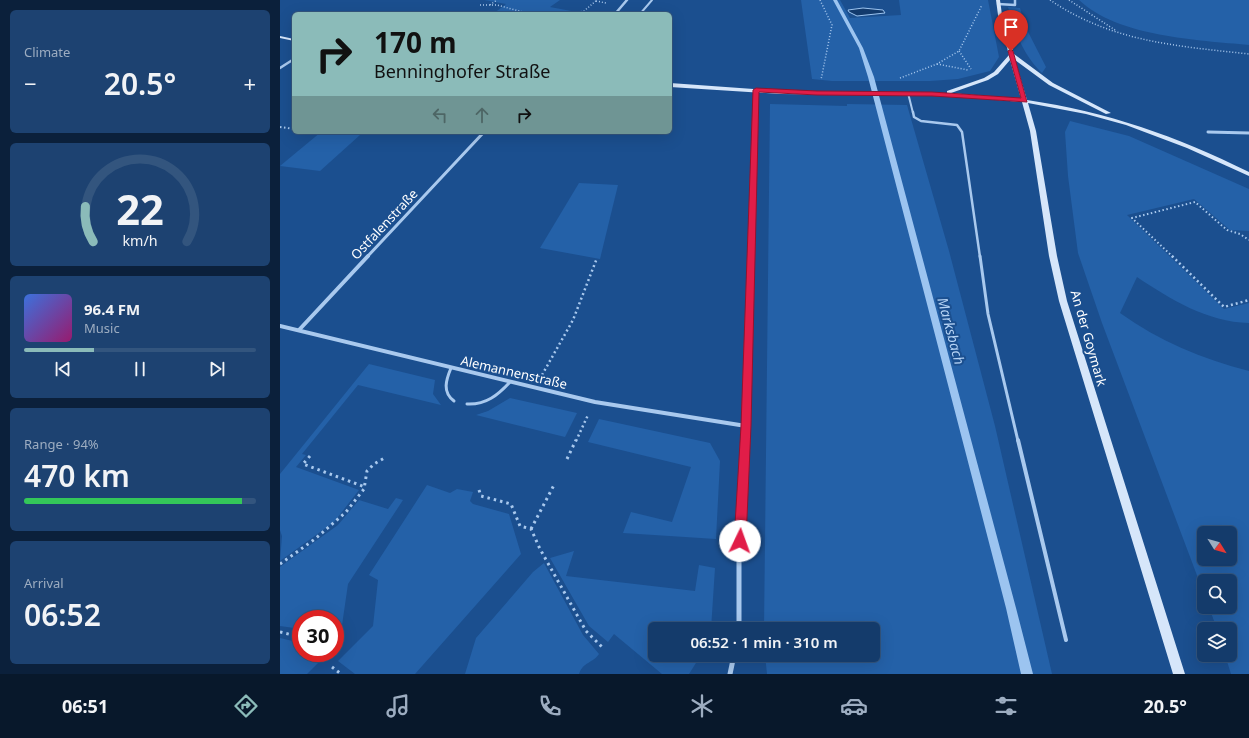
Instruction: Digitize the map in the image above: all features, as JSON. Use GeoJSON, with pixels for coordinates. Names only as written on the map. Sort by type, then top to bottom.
{"type":"FeatureCollection","features":[{"type":"Feature","properties":{"kind":"main road","name":"An der Goymark"},"geometry":{"type":"LineString","coordinates":[[998,2],[1034,137],[1052,256],[1063,301],[1178,674]]}},
{"type":"Feature","properties":{"kind":"main road"},"geometry":{"type":"LineString","coordinates":[[280,37],[292,40]]}},
{"type":"Feature","properties":{"kind":"main road"},"geometry":{"type":"LineString","coordinates":[[944,94],[986,79],[996,73],[1012,55],[1037,75],[1064,92],[1136,126]]}},
{"type":"Feature","properties":{"kind":"main road"},"geometry":{"type":"LineString","coordinates":[[672,85],[835,93],[944,94],[1024,101],[1086,112],[1136,126],[1178,141],[1249,174]]}},
{"type":"Feature","properties":{"kind":"street"},"geometry":{"type":"LineString","coordinates":[[617,12],[627,0]]}},
{"type":"Feature","properties":{"kind":"street","name":"An der Goymark"},"geometry":{"type":"LineString","coordinates":[[998,2],[1015,5],[1015,0]]}},
{"type":"Feature","properties":{"kind":"street"},"geometry":{"type":"LineString","coordinates":[[280,68],[292,60]]}},
{"type":"Feature","properties":{"kind":"street"},"geometry":{"type":"LineString","coordinates":[[739,622],[740,555],[746,426],[756,90]]}},
{"type":"Feature","properties":{"kind":"street"},"geometry":{"type":"LineString","coordinates":[[1208,132],[1249,132]]}},
{"type":"Feature","properties":{"kind":"street","name":"Ostfalenstraße"},"geometry":{"type":"LineString","coordinates":[[299,330],[482,134]]}},
{"type":"Feature","properties":{"kind":"street","name":"Alemannenstraße"},"geometry":{"type":"LineString","coordinates":[[280,326],[595,402],[746,426]]}},
{"type":"Feature","properties":{"kind":"street"},"geometry":{"type":"LineString","coordinates":[[730,674],[733,662]]}},
{"type":"Feature","properties":{"kind":"lane"},"geometry":{"type":"LineString","coordinates":[[642,12],[652,0]]}},
{"type":"Feature","properties":{"kind":"lane"},"geometry":{"type":"LineString","coordinates":[[908,93],[914,117],[921,120],[957,125],[962,132],[988,314],[1066,640]]}},
{"type":"Feature","properties":{"kind":"lane"},"geometry":{"type":"LineString","coordinates":[[451,368],[446,379],[445,391],[449,398],[454,401]]}},
{"type":"Feature","properties":{"kind":"lane"},"geometry":{"type":"LineString","coordinates":[[467,404],[475,406],[484,403],[500,394],[510,382]]}},
{"type":"Feature","properties":{"kind":"path"},"geometry":{"type":"LineString","coordinates":[[490,5],[497,0]]}},
{"type":"Feature","properties":{"kind":"path"},"geometry":{"type":"LineString","coordinates":[[820,0],[832,25],[821,82]]}},
{"type":"Feature","properties":{"kind":"path"},"geometry":{"type":"LineString","coordinates":[[896,80],[937,64],[959,51],[980,11],[982,0]]}},
{"type":"Feature","properties":{"kind":"path"},"geometry":{"type":"LineString","coordinates":[[1050,0],[1079,20],[1148,41],[1249,54]]}},
{"type":"Feature","properties":{"kind":"path"},"geometry":{"type":"LineString","coordinates":[[1069,0],[1088,14],[1119,32]]}},
{"type":"Feature","properties":{"kind":"path"},"geometry":{"type":"LineString","coordinates":[[580,12],[584,11],[596,1]]}},
{"type":"Feature","properties":{"kind":"path"},"geometry":{"type":"LineString","coordinates":[[480,5],[498,5],[523,12]]}},
{"type":"Feature","properties":{"kind":"path"},"geometry":{"type":"LineString","coordinates":[[937,64],[956,66],[974,72],[968,66],[959,51]]}},
{"type":"Feature","properties":{"kind":"path"},"geometry":{"type":"LineString","coordinates":[[280,128],[292,130]]}},
{"type":"Feature","properties":{"kind":"path"},"geometry":{"type":"LineString","coordinates":[[1249,240],[1240,234],[1227,230],[1195,202],[1132,218],[1224,307],[1249,300]]}},
{"type":"Feature","properties":{"kind":"path"},"geometry":{"type":"LineString","coordinates":[[535,387],[573,320],[597,258]]}},
{"type":"Feature","properties":{"kind":"path"},"geometry":{"type":"LineString","coordinates":[[567,459],[595,402]]}},
{"type":"Feature","properties":{"kind":"path"},"geometry":{"type":"LineString","coordinates":[[310,456],[303,464],[365,487]]}},
{"type":"Feature","properties":{"kind":"path"},"geometry":{"type":"LineString","coordinates":[[280,564],[335,524],[349,510],[365,487],[365,474],[374,463],[386,457]]}},
{"type":"Feature","properties":{"kind":"path"},"geometry":{"type":"LineString","coordinates":[[531,529],[554,486]]}},
{"type":"Feature","properties":{"kind":"path"},"geometry":{"type":"LineString","coordinates":[[479,490],[481,496],[511,504],[520,526],[531,529]]}},
{"type":"Feature","properties":{"kind":"path"},"geometry":{"type":"LineString","coordinates":[[531,529],[540,549],[586,631],[604,649]]}},
{"type":"Feature","properties":{"kind":"path"},"geometry":{"type":"LineString","coordinates":[[280,632],[292,635]]}},
{"type":"Feature","properties":{"kind":"path"},"geometry":{"type":"LineString","coordinates":[[332,667],[341,674]]}},
{"type":"Feature","properties":{"kind":"shaded area"},"geometry":{"type":"Polygon","coordinates":[[[484,0],[560,0],[550,7],[576,12],[496,12],[506,4],[484,0]]]}},
{"type":"Feature","properties":{"kind":"shaded area"},"geometry":{"type":"Polygon","coordinates":[[[801,0],[840,0],[850,18],[901,15],[899,0],[988,0],[999,57],[990,71],[958,79],[930,81],[832,81],[812,79],[801,0]]]}},
{"type":"Feature","properties":{"kind":"shaded area"},"geometry":{"type":"Polygon","coordinates":[[[1079,0],[1249,0],[1249,45],[1183,38],[1136,29],[1115,22],[1095,12],[1079,0]]]}},
{"type":"Feature","properties":{"kind":"shaded area"},"geometry":{"type":"Polygon","coordinates":[[[1008,7],[1020,8],[1025,26],[1046,67],[1042,73],[1035,66],[1020,43],[1008,7]]]}},
{"type":"Feature","properties":{"kind":"shaded area"},"geometry":{"type":"Polygon","coordinates":[[[863,8],[883,10],[885,13],[857,16],[848,10],[863,8]]]}},
{"type":"Feature","properties":{"kind":"shaded area"},"geometry":{"type":"Polygon","coordinates":[[[770,104],[847,106],[847,104],[907,105],[949,251],[995,426],[1052,674],[767,674],[766,662],[880,662],[880,622],[764,622],[770,104]]]}},
{"type":"Feature","properties":{"kind":"shaded area"},"geometry":{"type":"Polygon","coordinates":[[[1070,121],[1129,136],[1249,189],[1249,231],[1230,230],[1194,199],[1127,215],[1224,309],[1249,303],[1249,323],[1233,322],[1204,314],[1176,301],[1137,277],[1120,313],[1150,332],[1182,348],[1214,361],[1249,371],[1249,674],[1231,674],[1227,662],[1237,662],[1237,622],[1214,622],[1212,614],[1237,614],[1237,574],[1197,574],[1197,575],[1102,323],[1078,253],[1068,176],[1065,132],[1070,121]]]}},
{"type":"Feature","properties":{"kind":"shaded area"},"geometry":{"type":"Polygon","coordinates":[[[319,134],[360,135],[320,171],[280,166],[319,134]]]}},
{"type":"Feature","properties":{"kind":"shaded area"},"geometry":{"type":"Polygon","coordinates":[[[579,183],[618,185],[600,259],[540,248],[579,183]]]}},
{"type":"Feature","properties":{"kind":"shaded area"},"geometry":{"type":"Polygon","coordinates":[[[369,364],[435,380],[433,394],[441,405],[358,385],[302,454],[306,455],[296,467],[359,490],[334,522],[280,561],[282,536],[280,530],[280,474],[369,364]]]}},
{"type":"Feature","properties":{"kind":"shaded area"},"geometry":{"type":"Polygon","coordinates":[[[510,398],[577,413],[565,437],[476,415],[488,411],[510,398]]]}},
{"type":"Feature","properties":{"kind":"shaded area"},"geometry":{"type":"Polygon","coordinates":[[[599,419],[710,443],[720,461],[716,539],[623,533],[631,512],[672,522],[691,467],[588,442],[599,419]]]}},
{"type":"Feature","properties":{"kind":"shaded area"},"geometry":{"type":"Polygon","coordinates":[[[427,485],[450,493],[457,489],[473,492],[470,501],[473,504],[509,514],[521,554],[415,674],[355,674],[339,662],[344,662],[344,655],[373,626],[378,580],[369,575],[427,485]]]}},
{"type":"Feature","properties":{"kind":"shaded area"},"geometry":{"type":"Polygon","coordinates":[[[396,498],[403,500],[348,584],[344,612],[344,610],[292,610],[292,628],[280,626],[280,567],[338,525],[359,500],[388,509],[396,498]]]}},
{"type":"Feature","properties":{"kind":"shaded area"},"geometry":{"type":"Polygon","coordinates":[[[574,551],[566,576],[695,591],[699,565],[715,568],[711,622],[648,622],[648,662],[697,662],[689,674],[662,674],[614,634],[608,642],[589,626],[550,558],[574,551]]]}},
{"type":"Feature","properties":{"kind":"shaded area"},"geometry":{"type":"Polygon","coordinates":[[[544,563],[583,635],[599,654],[597,657],[583,667],[579,674],[465,674],[476,638],[533,572],[544,563]]]}},
{"type":"Feature","properties":{"kind":"shaded area"},"geometry":{"type":"Polygon","coordinates":[[[280,638],[292,641],[292,662],[319,662],[307,674],[280,674],[280,638]]]}},
{"type":"Feature","properties":{"kind":"waterway","name":"Marksbach"},"geometry":{"type":"LineString","coordinates":[[835,0],[861,48],[871,77],[1011,608],[1027,674]]}},
{"type":"Feature","properties":{"kind":"route"},"geometry":{"type":"LineString","coordinates":[[740,541],[746,426],[756,90],[817,93],[932,94],[995,97],[1024,101],[1011,51]]}}]}
